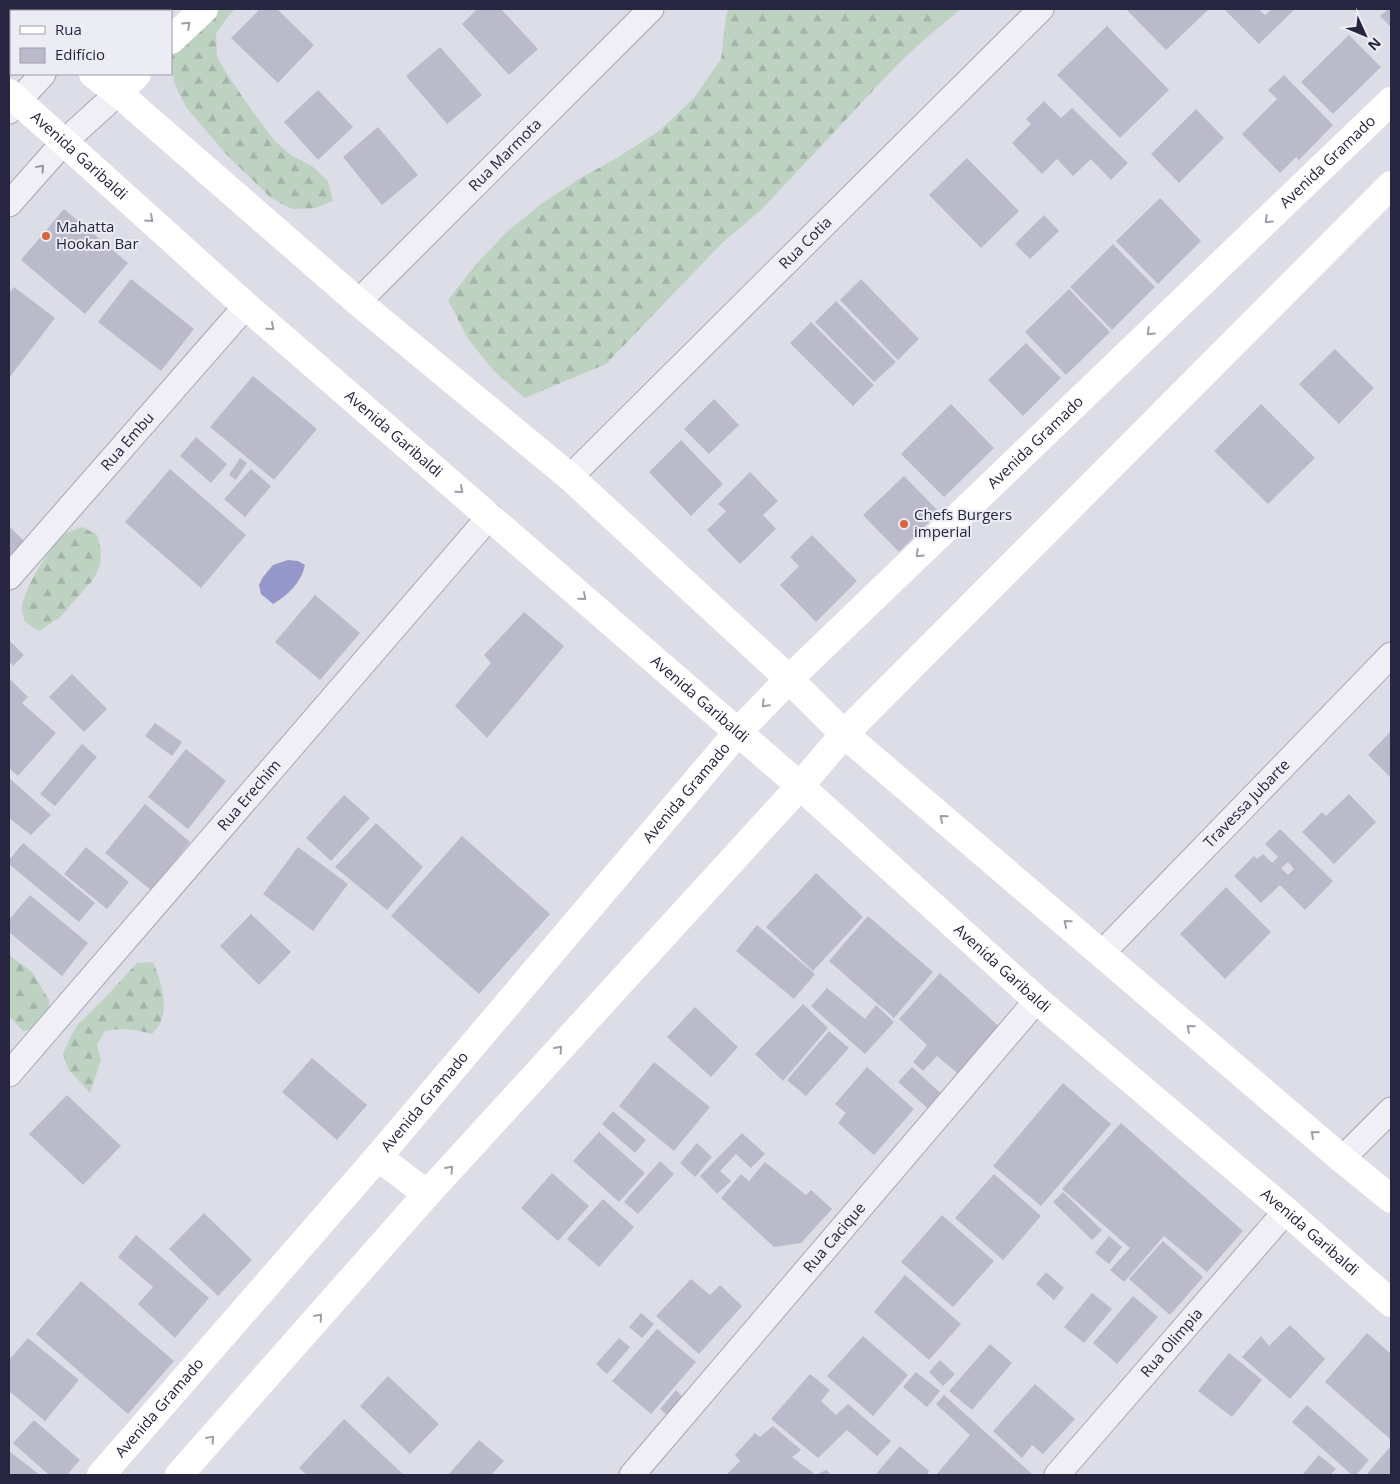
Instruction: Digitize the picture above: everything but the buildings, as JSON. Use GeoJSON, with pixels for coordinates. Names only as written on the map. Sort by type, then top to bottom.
{"type":"FeatureCollection","features":[{"type":"Feature","properties":{"kind":"street"},"geometry":{"type":"LineString","coordinates":[[172,39],[204,9]]}},
{"type":"Feature","properties":{"kind":"street","name":"Rua Marmota"},"geometry":{"type":"LineString","coordinates":[[358,302],[651,9]]}},
{"type":"Feature","properties":{"kind":"street","name":"Rua Cotia"},"geometry":{"type":"LineString","coordinates":[[570,477],[1041,9]]}},
{"type":"Feature","properties":{"kind":"street"},"geometry":{"type":"LineString","coordinates":[[12,102],[42,75]]}},
{"type":"Feature","properties":{"kind":"street"},"geometry":{"type":"LineString","coordinates":[[94,75],[118,92],[358,302],[570,477],[789,679],[844,734],[1391,1199]]}},
{"type":"Feature","properties":{"kind":"street"},"geometry":{"type":"LineString","coordinates":[[9,204],[64,142],[136,75]]}},
{"type":"Feature","properties":{"kind":"street","name":"Avenida Gramado"},"geometry":{"type":"LineString","coordinates":[[105,1474],[378,1157],[738,732],[789,679],[1391,101]]}},
{"type":"Feature","properties":{"kind":"street","name":"Avenida Garibaldi"},"geometry":{"type":"LineString","coordinates":[[12,102],[64,142],[246,306],[800,786],[1037,1000],[1391,1302]]}},
{"type":"Feature","properties":{"kind":"street"},"geometry":{"type":"LineString","coordinates":[[179,1475],[427,1194],[800,786],[844,734],[1390,190]]}},
{"type":"Feature","properties":{"kind":"street","name":"Rua Embu"},"geometry":{"type":"LineString","coordinates":[[9,577],[246,306]]}},
{"type":"Feature","properties":{"kind":"street","name":"Rua Erechim"},"geometry":{"type":"LineString","coordinates":[[9,1074],[490,516]]}},
{"type":"Feature","properties":{"kind":"street","name":"Travessa Jubarte"},"geometry":{"type":"LineString","coordinates":[[1102,953],[1391,655]]}},
{"type":"Feature","properties":{"kind":"street","name":"Rua Cacique"},"geometry":{"type":"LineString","coordinates":[[632,1475],[1037,1000]]}},
{"type":"Feature","properties":{"kind":"street"},"geometry":{"type":"LineString","coordinates":[[1342,1159],[1391,1110]]}},
{"type":"Feature","properties":{"kind":"street"},"geometry":{"type":"LineString","coordinates":[[378,1157],[427,1194]]}},
{"type":"Feature","properties":{"kind":"street","name":"Rua Olimpia"},"geometry":{"type":"LineString","coordinates":[[1057,1475],[1286,1211]]}},
{"type":"Feature","properties":{"kind":"green space"},"geometry":{"type":"Polygon","coordinates":[[[202,9],[235,9],[216,34],[217,57],[250,108],[275,141],[291,155],[312,166],[328,181],[333,201],[315,208],[292,209],[271,198],[226,154],[186,107],[176,87],[172,72],[172,42],[202,9]]]}},
{"type":"Feature","properties":{"kind":"green space"},"geometry":{"type":"Polygon","coordinates":[[[728,9],[961,9],[896,66],[761,210],[722,243],[606,364],[525,398],[494,371],[468,339],[448,300],[477,263],[507,232],[541,204],[659,131],[694,98],[721,59],[728,9]]]}},
{"type":"Feature","properties":{"kind":"green space"},"geometry":{"type":"Polygon","coordinates":[[[83,527],[97,535],[101,550],[100,566],[93,580],[59,618],[39,631],[25,622],[22,607],[28,589],[47,555],[62,537],[68,532],[83,527]]]}},
{"type":"Feature","properties":{"kind":"green space"},"geometry":{"type":"Polygon","coordinates":[[[9,955],[32,972],[49,1000],[50,1016],[39,1028],[23,1031],[9,1016],[9,955]]]}},
{"type":"Feature","properties":{"kind":"green space"},"geometry":{"type":"Polygon","coordinates":[[[153,962],[160,983],[164,1006],[159,1026],[152,1034],[128,1030],[105,1031],[97,1045],[101,1060],[90,1093],[68,1069],[63,1054],[70,1038],[78,1024],[137,963],[153,962]]]}},
{"type":"Feature","properties":{"kind":"water"},"geometry":{"type":"Polygon","coordinates":[[[288,560],[298,561],[305,565],[303,571],[293,588],[273,604],[261,594],[259,585],[273,565],[288,560]]]}},
{"type":"Feature","properties":{"kind":"place","name":"Mahatta Hookan Bar"},"geometry":{"type":"Point","coordinates":[46,236]}},
{"type":"Feature","properties":{"kind":"place","name":"Chefs Burgers imperial"},"geometry":{"type":"Point","coordinates":[904,524]}}]}
